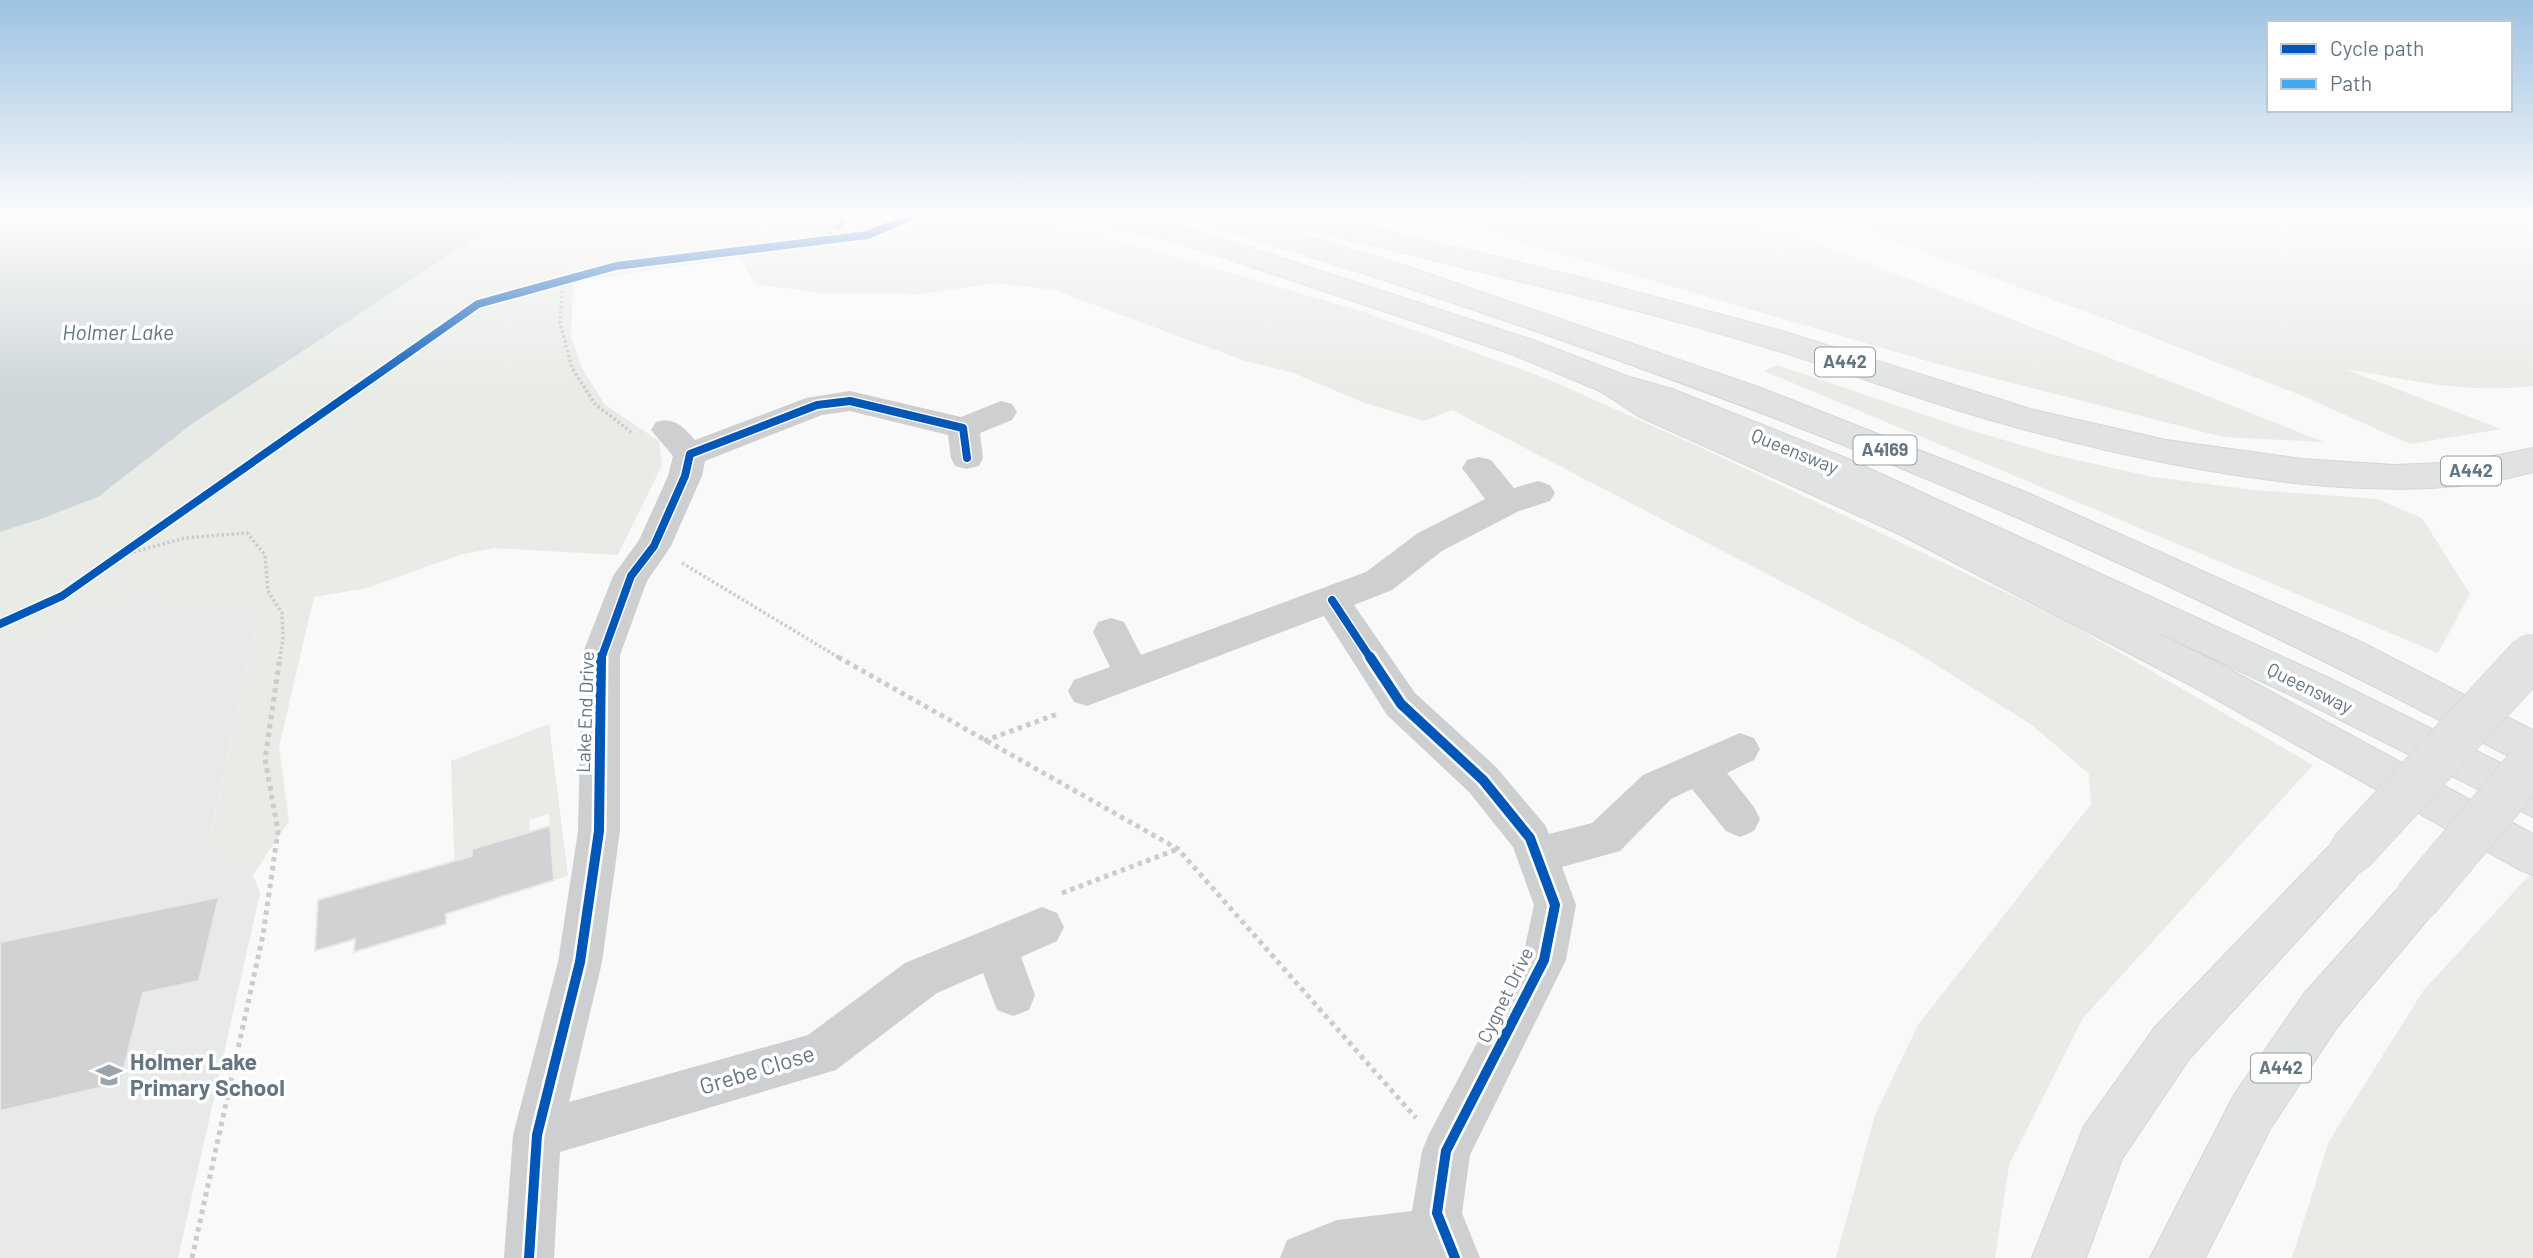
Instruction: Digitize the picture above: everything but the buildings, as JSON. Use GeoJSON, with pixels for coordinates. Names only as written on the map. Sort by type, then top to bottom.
{"type":"FeatureCollection","features":[{"type":"Feature","properties":{"kind":"main road","name":"Queensway"},"geometry":{"type":"LineString","coordinates":[[1305,275],[1522,347],[1612,383],[1660,397],[1834,466],[2315,689],[2533,799]]}},
{"type":"Feature","properties":{"kind":"main road","name":"Queensway"},"geometry":{"type":"LineString","coordinates":[[1402,275],[1749,396],[2002,497],[2345,652],[2533,749]]}},
{"type":"Feature","properties":{"kind":"main road","name":"A442"},"geometry":{"type":"LineString","coordinates":[[1531,275],[1768,337],[1989,409],[2139,448],[2281,471],[2408,478],[2512,467],[2533,460]]}},
{"type":"Feature","properties":{"kind":"main road"},"geometry":{"type":"LineString","coordinates":[[1612,383],[1650,408],[1914,526],[2206,675],[2533,856]]}},
{"type":"Feature","properties":{"kind":"main road"},"geometry":{"type":"LineString","coordinates":[[2059,1258],[2102,1144],[2172,1043],[2533,655]]}},
{"type":"Feature","properties":{"kind":"main road","name":"A442"},"geometry":{"type":"LineString","coordinates":[[2177,1258],[2252,1112],[2320,1011],[2533,761]]}},
{"type":"Feature","properties":{"kind":"street"},"geometry":{"type":"LineString","coordinates":[[679,442],[817,405],[850,401],[965,443],[1001,412]]}},
{"type":"Feature","properties":{"kind":"street","name":"Lake End Drive"},"geometry":{"type":"LineString","coordinates":[[529,1258],[537,1135],[580,962],[598,831],[601,655],[631,576],[654,546],[685,475],[679,442]]}},
{"type":"Feature","properties":{"kind":"street"},"geometry":{"type":"LineString","coordinates":[[1087,691],[1379,580],[1430,542],[1522,498],[1479,468]]}},
{"type":"Feature","properties":{"kind":"street","name":"Cygnet Drive"},"geometry":{"type":"LineString","coordinates":[[1332,600],[1401,704],[1483,780],[1530,838],[1555,905],[1545,960],[1446,1151],[1437,1213],[1450,1245]]}},
{"type":"Feature","properties":{"kind":"street"},"geometry":{"type":"LineString","coordinates":[[1111,632],[1132,674]]}},
{"type":"Feature","properties":{"kind":"street"},"geometry":{"type":"LineString","coordinates":[[1536,856],[1605,838],[1657,787],[1740,749]]}},
{"type":"Feature","properties":{"kind":"street"},"geometry":{"type":"LineString","coordinates":[[1699,768],[1740,819]]}},
{"type":"Feature","properties":{"kind":"street","name":"Grebe Close"},"geometry":{"type":"LineString","coordinates":[[537,1135],[820,1054],[920,978],[1042,927]]}},
{"type":"Feature","properties":{"kind":"street"},"geometry":{"type":"LineString","coordinates":[[995,946],[1013,995]]}},
{"type":"Feature","properties":{"kind":"street"},"geometry":{"type":"LineString","coordinates":[[1305,1258],[1337,1245],[1450,1245]]}},
{"type":"Feature","properties":{"kind":"path"},"geometry":{"type":"LineString","coordinates":[[551,284],[577,277]]}},
{"type":"Feature","properties":{"kind":"path"},"geometry":{"type":"LineString","coordinates":[[564,281],[560,323],[572,368],[594,404],[672,458],[679,442]]}},
{"type":"Feature","properties":{"kind":"path"},"geometry":{"type":"LineString","coordinates":[[119,556],[185,538],[247,533],[265,555],[268,591],[282,612],[283,637],[265,759],[278,831],[263,935],[192,1258]]}},
{"type":"Feature","properties":{"kind":"path"},"geometry":{"type":"LineString","coordinates":[[108,564],[142,540]]}},
{"type":"Feature","properties":{"kind":"path"},"geometry":{"type":"LineString","coordinates":[[654,546],[872,678],[1178,849],[1446,1151]]}},
{"type":"Feature","properties":{"kind":"path"},"geometry":{"type":"LineString","coordinates":[[985,741],[1070,709],[1087,691]]}},
{"type":"Feature","properties":{"kind":"path"},"geometry":{"type":"LineString","coordinates":[[1042,927],[1062,893],[1178,849]]}},
{"type":"Feature","properties":{"kind":"shaded area"},"geometry":{"type":"Polygon","coordinates":[[[419,275],[624,275],[573,282],[571,337],[582,368],[605,405],[659,441],[662,465],[618,555],[494,548],[459,555],[367,588],[314,597],[279,747],[289,821],[253,875],[208,847],[259,612],[127,597],[0,651],[0,532],[98,497],[192,424],[419,275]]]}},
{"type":"Feature","properties":{"kind":"shaded area"},"geometry":{"type":"Polygon","coordinates":[[[750,275],[1236,275],[1364,312],[1545,378],[1700,447],[2062,619],[2313,765],[2083,1018],[2009,1165],[1995,1258],[1836,1258],[1875,1115],[1918,1025],[2091,804],[2089,774],[2032,725],[1909,648],[1452,410],[1424,421],[1365,403],[1291,372],[1245,361],[1054,290],[995,283],[922,294],[820,293],[755,284],[750,275]]]}},
{"type":"Feature","properties":{"kind":"shaded area"},"geometry":{"type":"Polygon","coordinates":[[[1632,275],[1898,275],[2324,442],[2223,437],[1934,363],[1632,275]]]}},
{"type":"Feature","properties":{"kind":"shaded area"},"geometry":{"type":"Polygon","coordinates":[[[1985,275],[2533,275],[2533,386],[2460,387],[2345,369],[2501,429],[2410,444],[2303,396],[1985,275]]]}},
{"type":"Feature","properties":{"kind":"shaded area"},"geometry":{"type":"Polygon","coordinates":[[[1777,365],[1963,428],[2055,455],[2153,477],[2254,490],[2377,499],[2422,518],[2470,594],[2438,653],[1764,371],[1777,365]]]}},
{"type":"Feature","properties":{"kind":"shaded area","name":"Holmer Lake Primary School"},"geometry":{"type":"Polygon","coordinates":[[[127,597],[259,612],[208,846],[253,875],[260,893],[178,1258],[0,1258],[0,651],[127,597]]]}},
{"type":"Feature","properties":{"kind":"shaded area"},"geometry":{"type":"Polygon","coordinates":[[[549,724],[568,876],[554,880],[549,814],[529,820],[530,832],[473,872],[455,878],[451,761],[549,724]]]}},
{"type":"Feature","properties":{"kind":"shaded area"},"geometry":{"type":"Polygon","coordinates":[[[2533,871],[2533,1258],[2292,1258],[2329,1141],[2423,991],[2533,871]]]}},
{"type":"Feature","properties":{"kind":"water","name":"Holmer Lake"},"geometry":{"type":"Polygon","coordinates":[[[0,275],[419,275],[192,424],[98,497],[0,532],[0,275]]]}},
{"type":"Feature","properties":{"kind":"cycle path"},"geometry":{"type":"LineString","coordinates":[[0,624],[62,596],[478,304],[584,275]]}},
{"type":"Feature","properties":{"kind":"cycle path"},"geometry":{"type":"LineString","coordinates":[[529,1258],[537,1135],[580,962],[599,831],[601,655],[631,576],[654,546],[685,476],[690,454],[817,405],[850,401],[963,428],[967,458]]}},
{"type":"Feature","properties":{"kind":"cycle path"},"geometry":{"type":"LineString","coordinates":[[1332,600],[1401,704],[1483,780],[1530,838],[1555,905],[1544,960],[1446,1151],[1437,1213],[1455,1258]]}},
{"type":"Feature","properties":{"kind":"place","name":"Holmer Lake Primary School"},"geometry":{"type":"Point","coordinates":[109,1075]}}]}
